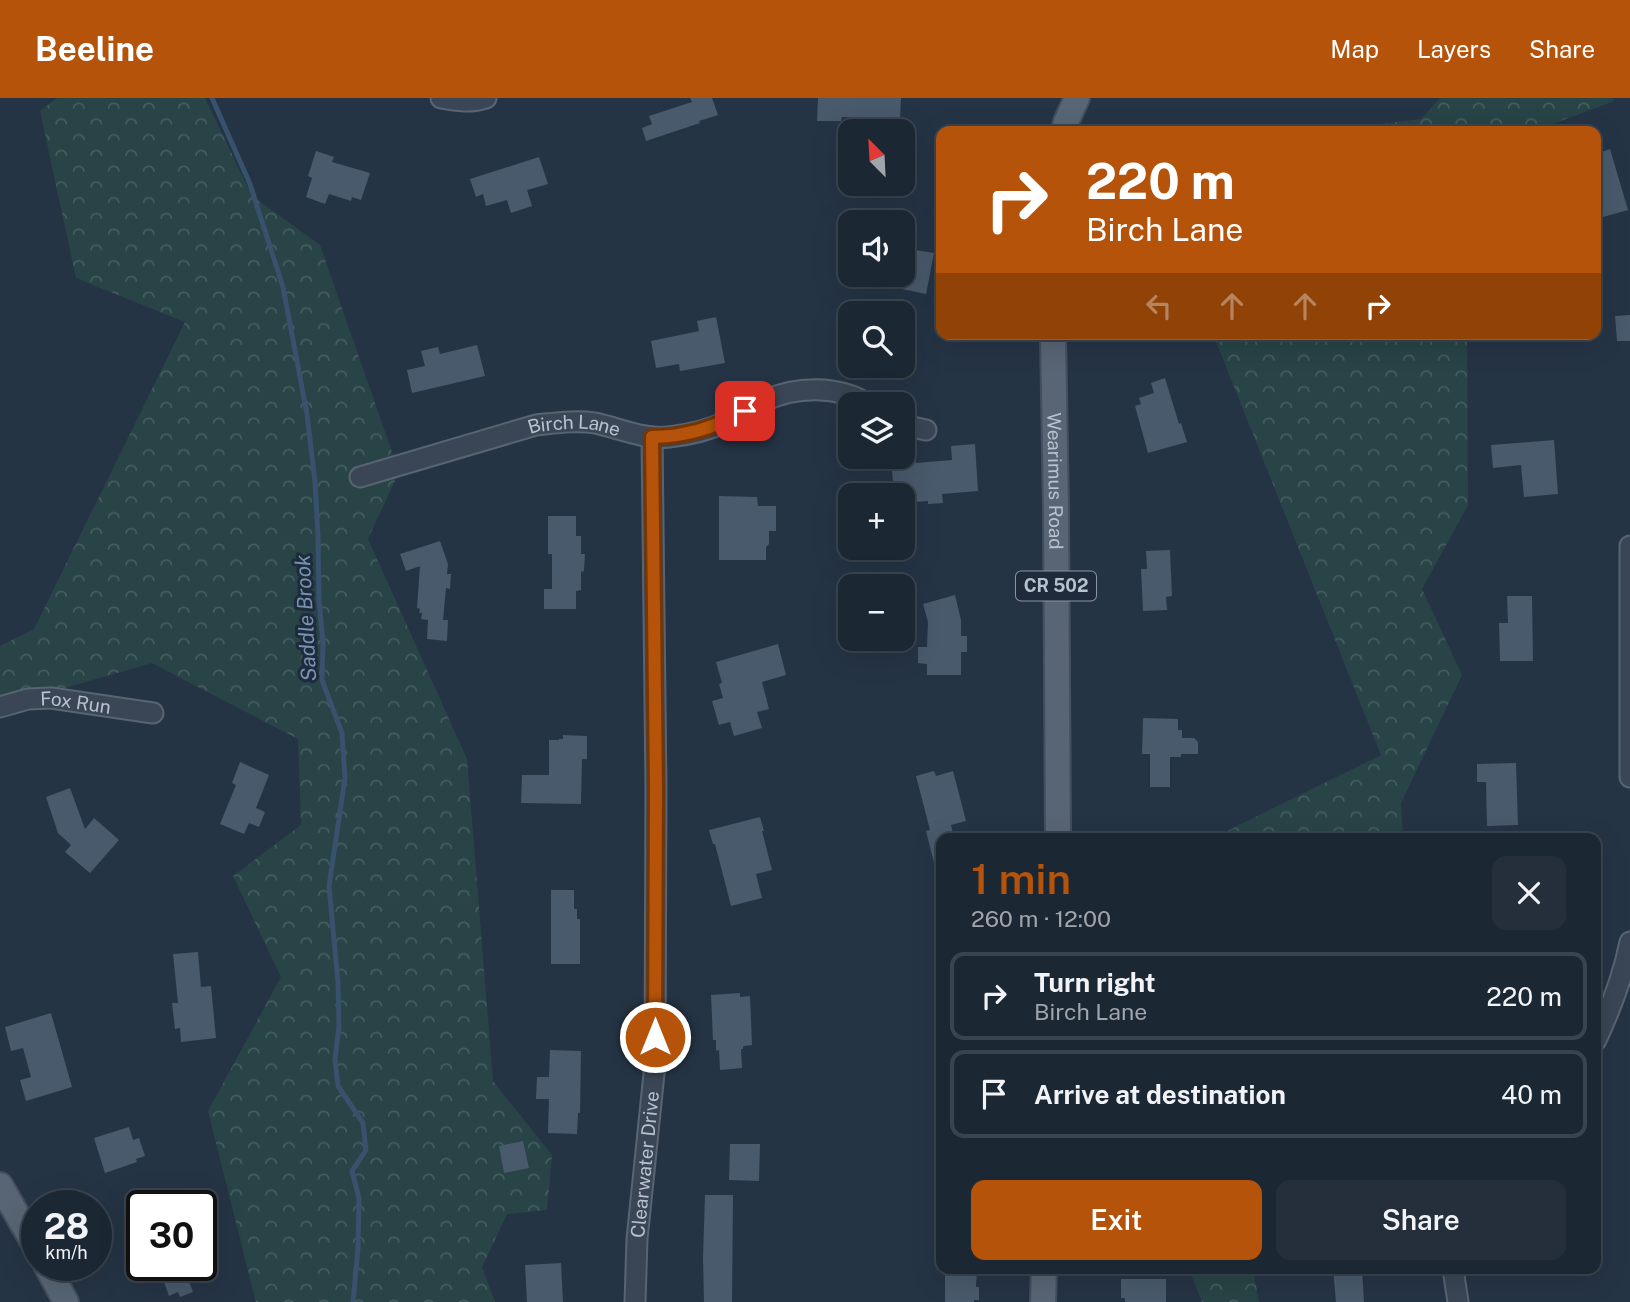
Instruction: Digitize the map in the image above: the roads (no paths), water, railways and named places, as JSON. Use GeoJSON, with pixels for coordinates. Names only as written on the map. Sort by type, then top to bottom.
{"type":"FeatureCollection","features":[{"type":"Feature","properties":{"kind":"main road"},"geometry":{"type":"LineString","coordinates":[[1065,126],[1077,98]]}},
{"type":"Feature","properties":{"kind":"main road","name":"Wearimus Road"},"geometry":{"type":"LineString","coordinates":[[1053,340],[1058,833]]}},
{"type":"Feature","properties":{"kind":"main road"},"geometry":{"type":"LineString","coordinates":[[0,1185],[21,1221]]}},
{"type":"Feature","properties":{"kind":"main road"},"geometry":{"type":"LineString","coordinates":[[1043,1302],[1044,1274]]}},
{"type":"Feature","properties":{"kind":"main road"},"geometry":{"type":"LineString","coordinates":[[55,1281],[66,1302]]}},
{"type":"Feature","properties":{"kind":"street"},"geometry":{"type":"LineString","coordinates":[[441,98],[460,102],[486,98]]}},
{"type":"Feature","properties":{"kind":"street","name":"Birch Lane"},"geometry":{"type":"LineString","coordinates":[[360,477],[536,425],[564,421],[593,423],[652,437],[668,437],[726,422],[784,393],[803,390],[838,392]]}},
{"type":"Feature","properties":{"kind":"street"},"geometry":{"type":"LineString","coordinates":[[915,428],[926,430]]}},
{"type":"Feature","properties":{"kind":"street","name":"Clearwater Drive"},"geometry":{"type":"LineString","coordinates":[[635,1302],[637,1239],[654,1064],[656,775],[652,437]]}},
{"type":"Feature","properties":{"kind":"street"},"geometry":{"type":"LineString","coordinates":[[1630,546],[1630,777]]}},
{"type":"Feature","properties":{"kind":"street","name":"Fox Run"},"geometry":{"type":"LineString","coordinates":[[0,708],[28,699],[51,698],[153,713]]}},
{"type":"Feature","properties":{"kind":"street"},"geometry":{"type":"LineString","coordinates":[[1601,1029],[1624,970],[1630,942]]}},
{"type":"Feature","properties":{"kind":"street"},"geometry":{"type":"LineString","coordinates":[[1454,1274],[1458,1302]]}},
{"type":"Feature","properties":{"kind":"waterway","name":"Saddle Brook"},"geometry":{"type":"LineString","coordinates":[[212,98],[250,184],[283,287],[307,414],[315,482],[323,643],[322,680],[342,733],[345,778],[329,886],[338,983],[339,1026],[335,1060],[338,1086],[363,1123],[366,1150],[352,1171],[359,1198],[353,1302]]}}]}
